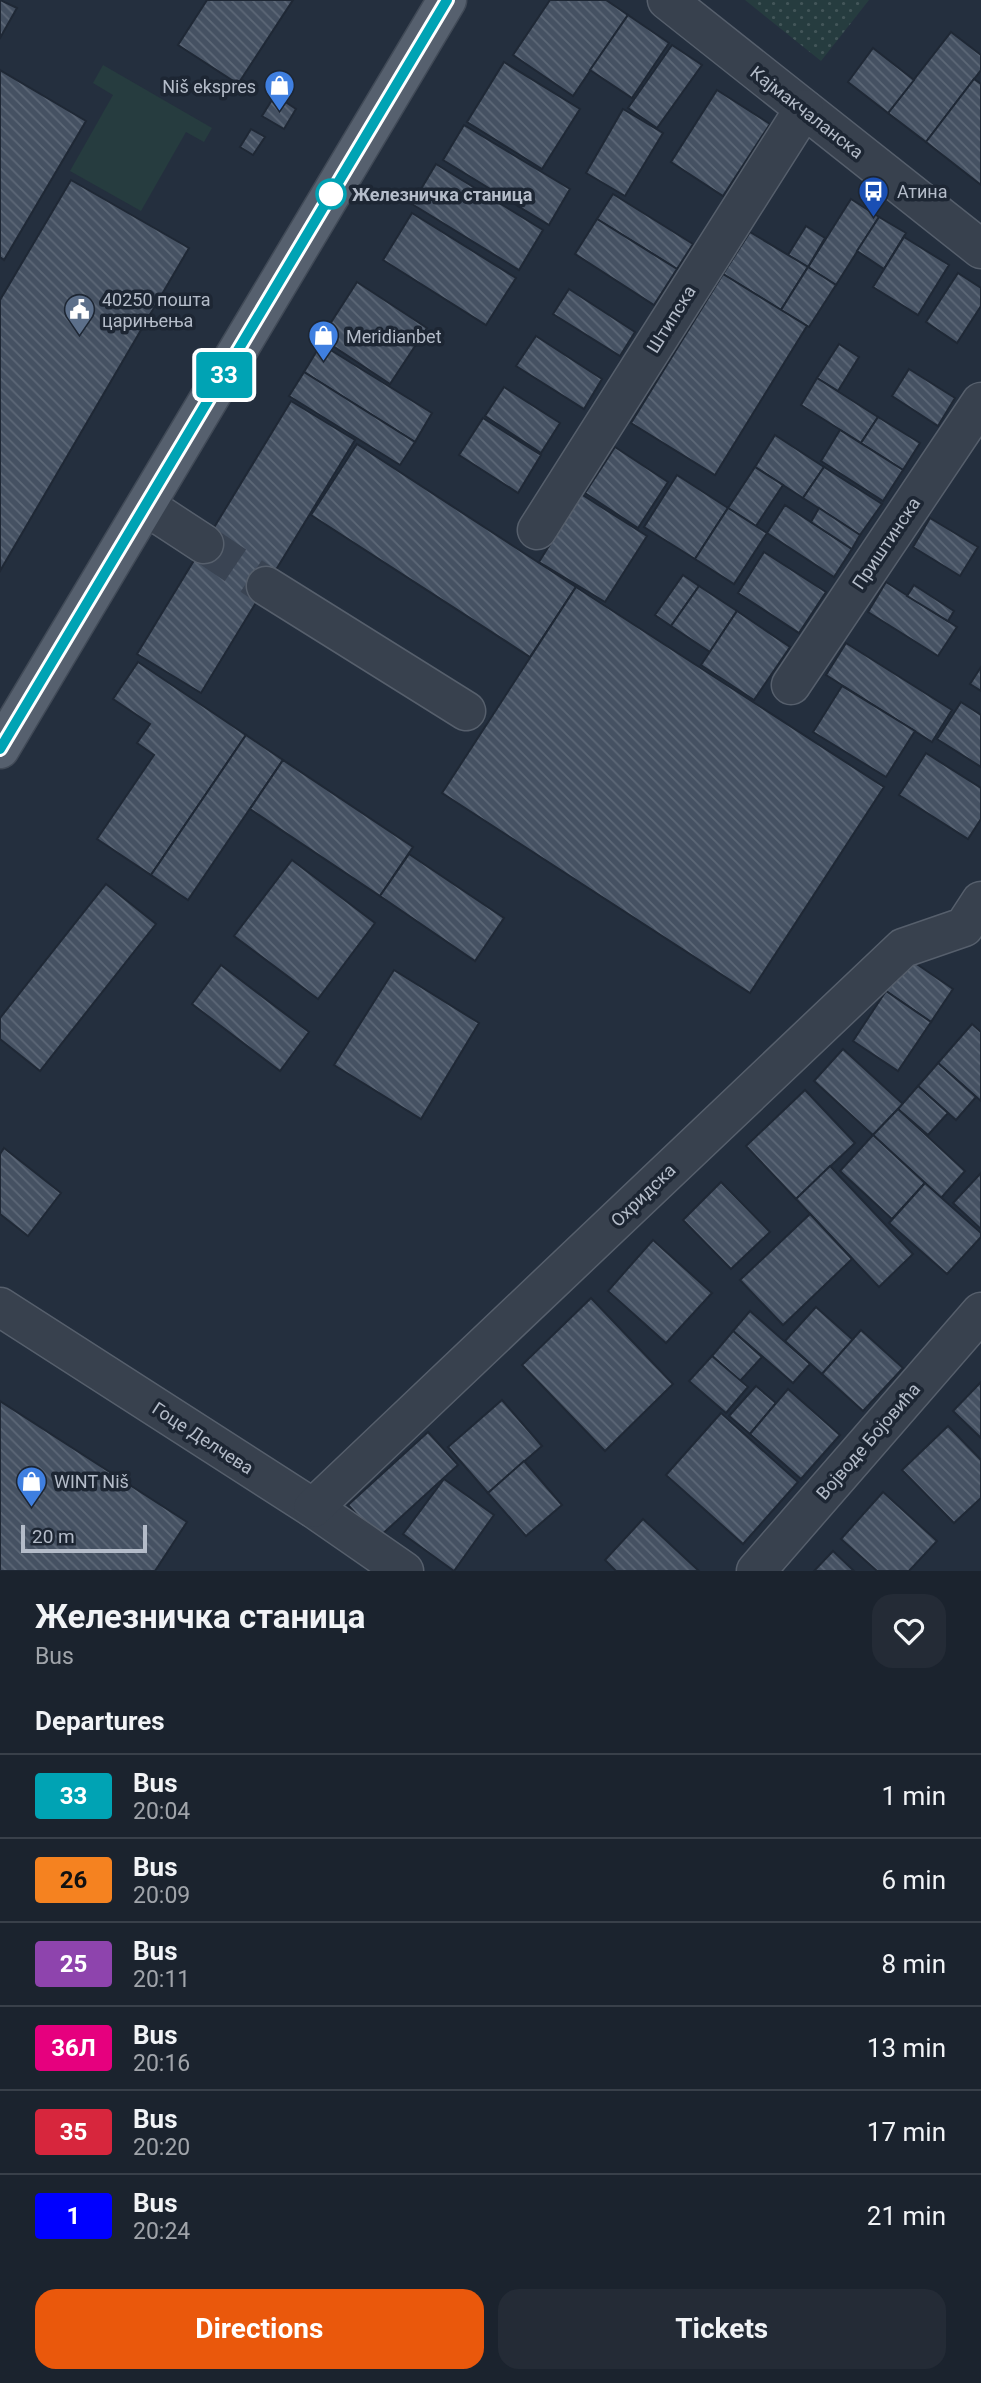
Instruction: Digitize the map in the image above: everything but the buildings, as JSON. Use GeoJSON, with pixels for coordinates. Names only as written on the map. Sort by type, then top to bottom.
{"type":"FeatureCollection","features":[{"type":"Feature","properties":{"kind":"main road"},"geometry":{"type":"LineString","coordinates":[[0,749],[447,0]]}},
{"type":"Feature","properties":{"kind":"street","name":"Кајмакчаланска"},"geometry":{"type":"LineString","coordinates":[[667,0],[981,249]]}},
{"type":"Feature","properties":{"kind":"street","name":"Штипска"},"geometry":{"type":"LineString","coordinates":[[537,530],[804,109]]}},
{"type":"Feature","properties":{"kind":"street","name":"Приштинска"},"geometry":{"type":"LineString","coordinates":[[791,685],[981,402]]}},
{"type":"Feature","properties":{"kind":"street"},"geometry":{"type":"LineString","coordinates":[[146,506],[204,544]]}},
{"type":"Feature","properties":{"kind":"street"},"geometry":{"type":"LineString","coordinates":[[266,586],[466,710]]}},
{"type":"Feature","properties":{"kind":"street","name":"Охридска"},"geometry":{"type":"LineString","coordinates":[[313,1508],[903,948],[976,924]]}},
{"type":"Feature","properties":{"kind":"street","name":"Гоце Делчева"},"geometry":{"type":"LineString","coordinates":[[0,1307],[313,1508],[404,1571]]}},
{"type":"Feature","properties":{"kind":"street","name":"Војводе Бојовића"},"geometry":{"type":"LineString","coordinates":[[756,1571],[981,1312]]}},
{"type":"Feature","properties":{"kind":"green space"},"geometry":{"type":"Polygon","coordinates":[[[745,0],[869,0],[821,61],[745,0]]]}},
{"type":"Feature","properties":{"kind":"green space"},"geometry":{"type":"Polygon","coordinates":[[[103,65],[212,128],[204,142],[186,132],[141,211],[70,171],[113,95],[93,83],[103,65]]]}},
{"type":"Feature","properties":{"kind":"tunnel"},"geometry":{"type":"LineString","coordinates":[[204,544],[266,586]]}},
{"type":"Feature","properties":{"kind":"bus line","name":"33"},"geometry":{"type":"LineString","coordinates":[[0,749],[447,0]]}},
{"type":"Feature","properties":{"kind":"place","name":"Niš ekspres"},"geometry":{"type":"Point","coordinates":[279,113]}},
{"type":"Feature","properties":{"kind":"place","name":"Железничка станица"},"geometry":{"type":"Point","coordinates":[331,194]}},
{"type":"Feature","properties":{"kind":"place","name":"Атина"},"geometry":{"type":"Point","coordinates":[874,218]}},
{"type":"Feature","properties":{"kind":"place","name":"40250 пошта царињења"},"geometry":{"type":"Point","coordinates":[79,336]}},
{"type":"Feature","properties":{"kind":"place","name":"Meridianbet"},"geometry":{"type":"Point","coordinates":[323,363]}},
{"type":"Feature","properties":{"kind":"place","name":"WINT Niš"},"geometry":{"type":"Point","coordinates":[31,1508]}}]}
